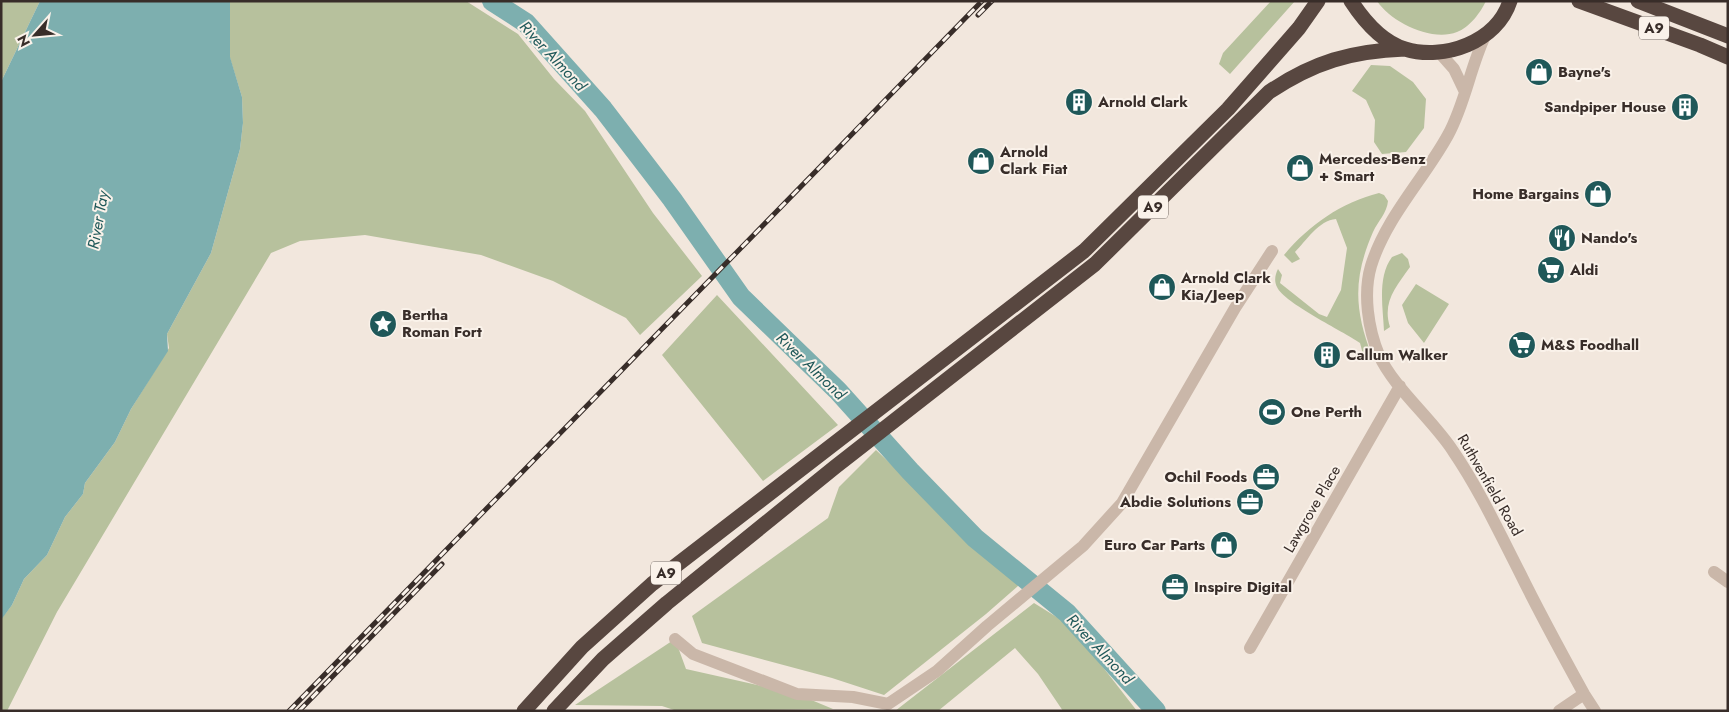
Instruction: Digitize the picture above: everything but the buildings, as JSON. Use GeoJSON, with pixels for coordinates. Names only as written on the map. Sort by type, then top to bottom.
{"type":"FeatureCollection","features":[{"type":"Feature","properties":{"kind":"highway","name":"A9"},"geometry":{"type":"LineString","coordinates":[[524,711],[582,646],[652,584],[1084,250],[1228,109],[1299,28],[1318,1]]}},
{"type":"Feature","properties":{"kind":"highway"},"geometry":{"type":"LineString","coordinates":[[1351,1],[1377,33],[1405,49],[1438,51],[1458,48],[1484,36],[1508,7],[1524,1]]}},
{"type":"Feature","properties":{"kind":"highway","name":"A9"},"geometry":{"type":"LineString","coordinates":[[1579,1],[1728,57]]}},
{"type":"Feature","properties":{"kind":"highway","name":"A9"},"geometry":{"type":"LineString","coordinates":[[1638,1],[1728,36]]}},
{"type":"Feature","properties":{"kind":"highway","name":"A9"},"geometry":{"type":"LineString","coordinates":[[554,711],[603,659],[660,609],[835,467],[916,406],[1095,264],[1269,92],[1295,75],[1332,59],[1370,50],[1405,49]]}},
{"type":"Feature","properties":{"kind":"street","name":"Ruthvenfield Road"},"geometry":{"type":"LineString","coordinates":[[1484,36],[1448,135],[1394,218],[1371,266],[1368,302],[1371,328],[1380,356],[1400,386],[1430,419],[1475,486],[1584,694],[1595,711]]}},
{"type":"Feature","properties":{"kind":"street"},"geometry":{"type":"LineString","coordinates":[[1438,51],[1454,69],[1465,92]]}},
{"type":"Feature","properties":{"kind":"street"},"geometry":{"type":"LineString","coordinates":[[675,639],[693,654],[797,694],[852,697],[884,707],[937,671],[987,626],[1083,546],[1122,503],[1235,308],[1272,251]]}},
{"type":"Feature","properties":{"kind":"street","name":"Lawgrove Place"},"geometry":{"type":"LineString","coordinates":[[1250,648],[1400,386]]}},
{"type":"Feature","properties":{"kind":"street"},"geometry":{"type":"LineString","coordinates":[[1714,572],[1728,582]]}},
{"type":"Feature","properties":{"kind":"street"},"geometry":{"type":"LineString","coordinates":[[1559,711],[1584,694]]}},
{"type":"Feature","properties":{"kind":"green space"},"geometry":{"type":"Polygon","coordinates":[[[1,1],[40,1],[1,82],[1,1]]]}},
{"type":"Feature","properties":{"kind":"green space"},"geometry":{"type":"Polygon","coordinates":[[[230,1],[466,1],[518,34],[554,79],[585,111],[653,213],[702,276],[640,335],[626,318],[553,281],[481,255],[365,235],[300,241],[271,253],[57,612],[7,711],[1,711],[2,618],[12,605],[24,579],[47,555],[65,517],[83,494],[85,483],[115,442],[131,409],[169,348],[167,334],[211,253],[240,149],[243,123],[242,97],[230,58],[230,1]]]}},
{"type":"Feature","properties":{"kind":"green space"},"geometry":{"type":"Polygon","coordinates":[[[1271,1],[1295,1],[1230,74],[1219,64],[1223,53],[1271,1]]]}},
{"type":"Feature","properties":{"kind":"green space"},"geometry":{"type":"Polygon","coordinates":[[[1377,1],[1486,1],[1478,15],[1466,27],[1457,32],[1436,34],[1424,32],[1402,23],[1383,9],[1377,1]]]}},
{"type":"Feature","properties":{"kind":"green space"},"geometry":{"type":"Polygon","coordinates":[[[1371,65],[1390,66],[1413,82],[1426,99],[1424,128],[1406,152],[1382,154],[1374,142],[1375,120],[1366,100],[1352,91],[1371,65]]]}},
{"type":"Feature","properties":{"kind":"green space"},"geometry":{"type":"Polygon","coordinates":[[[1379,193],[1384,195],[1388,201],[1366,249],[1359,279],[1359,308],[1372,356],[1364,358],[1360,343],[1291,301],[1277,287],[1275,278],[1278,269],[1282,275],[1280,283],[1319,314],[1327,317],[1341,290],[1347,248],[1336,219],[1324,223],[1308,237],[1295,252],[1300,259],[1292,263],[1284,255],[1315,224],[1327,216],[1365,197],[1379,193]]]}},
{"type":"Feature","properties":{"kind":"green space"},"geometry":{"type":"Polygon","coordinates":[[[1402,253],[1408,259],[1410,267],[1389,302],[1388,318],[1390,327],[1384,331],[1382,293],[1384,274],[1392,257],[1402,253]]]}},
{"type":"Feature","properties":{"kind":"green space"},"geometry":{"type":"Polygon","coordinates":[[[1416,284],[1449,304],[1424,343],[1408,323],[1402,305],[1416,284]]]}},
{"type":"Feature","properties":{"kind":"green space"},"geometry":{"type":"Polygon","coordinates":[[[717,295],[838,425],[763,481],[662,355],[717,295]]]}},
{"type":"Feature","properties":{"kind":"green space"},"geometry":{"type":"Polygon","coordinates":[[[876,450],[1019,585],[986,614],[884,695],[832,678],[702,643],[692,616],[828,518],[839,487],[876,450]]]}},
{"type":"Feature","properties":{"kind":"green space"},"geometry":{"type":"Polygon","coordinates":[[[1034,603],[1071,626],[1137,711],[1063,711],[1038,674],[1015,648],[938,711],[895,711],[1034,603]]]}},
{"type":"Feature","properties":{"kind":"green space"},"geometry":{"type":"Polygon","coordinates":[[[675,639],[686,669],[797,694],[833,709],[677,711],[662,706],[575,705],[675,639]]]}},
{"type":"Feature","properties":{"kind":"water","name":"River Tay"},"geometry":{"type":"Polygon","coordinates":[[[40,1],[230,1],[230,57],[242,97],[243,123],[240,149],[211,253],[167,334],[168,351],[131,409],[115,442],[85,483],[83,494],[65,517],[47,555],[24,579],[12,605],[1,620],[1,82],[40,1]]]}},
{"type":"Feature","properties":{"kind":"waterway","name":"River Almond"},"geometry":{"type":"LineString","coordinates":[[492,1],[526,23],[603,109],[672,199],[741,297],[838,391],[910,471],[975,538],[1067,613],[1156,711]]}},
{"type":"Feature","properties":{"kind":"railway"},"geometry":{"type":"LineString","coordinates":[[289,711],[982,1]]}},
{"type":"Feature","properties":{"kind":"railway"},"geometry":{"type":"LineString","coordinates":[[978,15],[992,1]]}},
{"type":"Feature","properties":{"kind":"railway"},"geometry":{"type":"LineString","coordinates":[[299,711],[442,564]]}},
{"type":"Feature","properties":{"kind":"place","name":"Bayne's"},"geometry":{"type":"Point","coordinates":[1539,72]}},
{"type":"Feature","properties":{"kind":"place","name":"Arnold Clark"},"geometry":{"type":"Point","coordinates":[1079,102]}},
{"type":"Feature","properties":{"kind":"place","name":"Sandpiper House"},"geometry":{"type":"Point","coordinates":[1685,107]}},
{"type":"Feature","properties":{"kind":"place","name":"Arnold Clark Fiat"},"geometry":{"type":"Point","coordinates":[981,161]}},
{"type":"Feature","properties":{"kind":"place","name":"Mercedes-Benz + Smart"},"geometry":{"type":"Point","coordinates":[1300,168]}},
{"type":"Feature","properties":{"kind":"place","name":"Home Bargains"},"geometry":{"type":"Point","coordinates":[1598,194]}},
{"type":"Feature","properties":{"kind":"place","name":"Nando's"},"geometry":{"type":"Point","coordinates":[1562,238]}},
{"type":"Feature","properties":{"kind":"place","name":"Aldi"},"geometry":{"type":"Point","coordinates":[1551,270]}},
{"type":"Feature","properties":{"kind":"place","name":"Arnold Clark Kia/Jeep"},"geometry":{"type":"Point","coordinates":[1162,287]}},
{"type":"Feature","properties":{"kind":"place","name":"Bertha Roman Fort"},"geometry":{"type":"Point","coordinates":[383,324]}},
{"type":"Feature","properties":{"kind":"place","name":"M&S Foodhall"},"geometry":{"type":"Point","coordinates":[1522,345]}},
{"type":"Feature","properties":{"kind":"place","name":"Callum Walker"},"geometry":{"type":"Point","coordinates":[1327,355]}},
{"type":"Feature","properties":{"kind":"place","name":"One Perth"},"geometry":{"type":"Point","coordinates":[1272,412]}},
{"type":"Feature","properties":{"kind":"place","name":"Ochil Foods"},"geometry":{"type":"Point","coordinates":[1266,477]}},
{"type":"Feature","properties":{"kind":"place","name":"Abdie Solutions"},"geometry":{"type":"Point","coordinates":[1250,502]}},
{"type":"Feature","properties":{"kind":"place","name":"Euro Car Parts"},"geometry":{"type":"Point","coordinates":[1224,545]}},
{"type":"Feature","properties":{"kind":"place","name":"Inspire Digital"},"geometry":{"type":"Point","coordinates":[1175,587]}}]}
